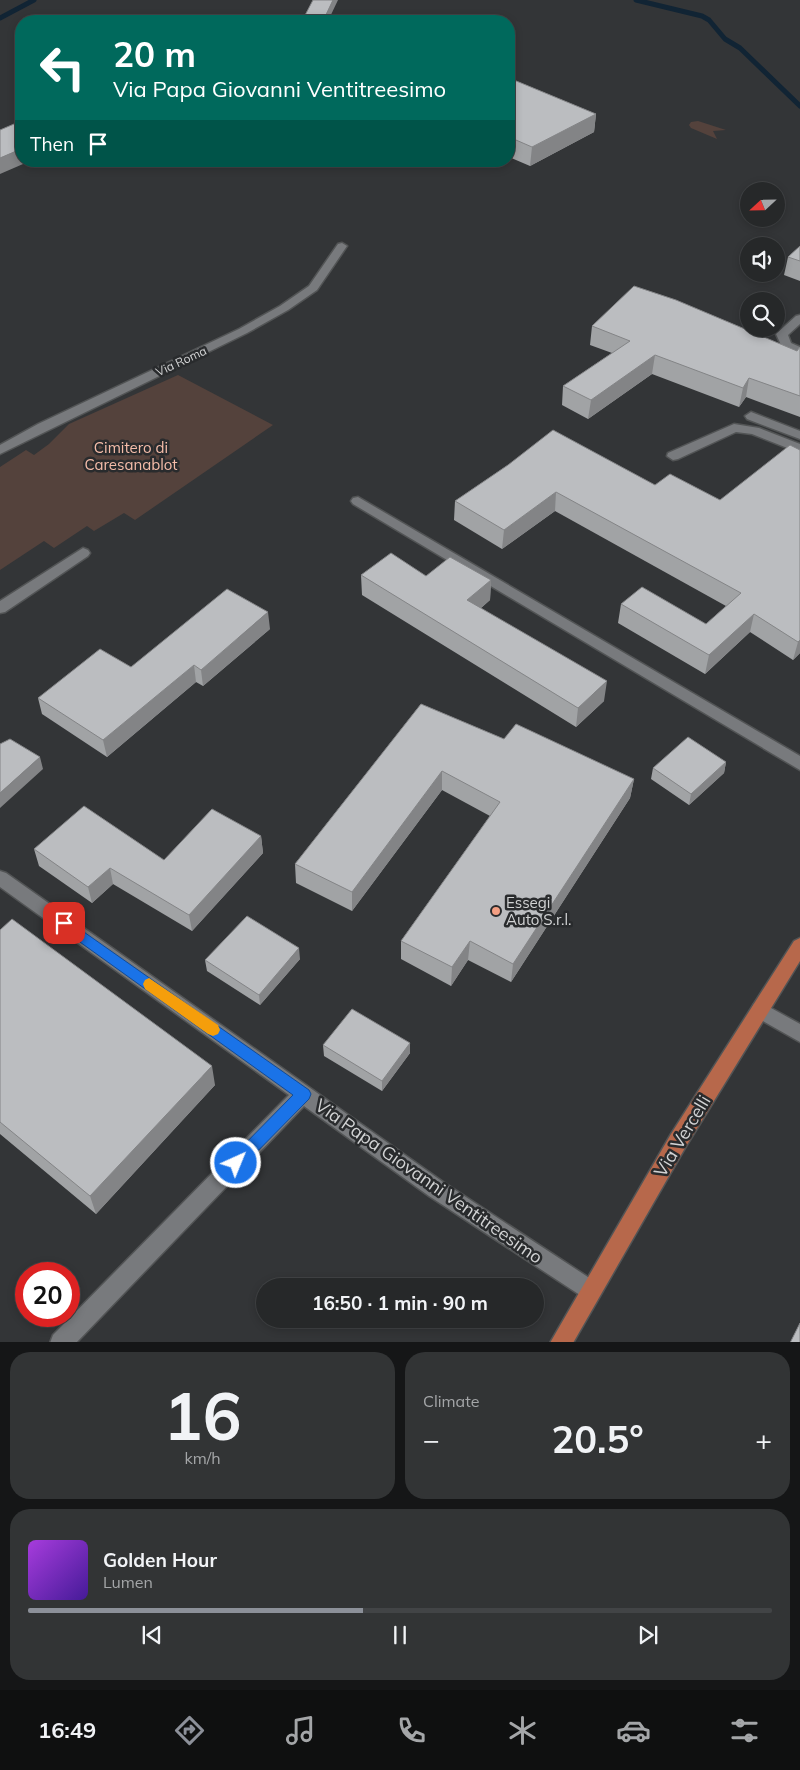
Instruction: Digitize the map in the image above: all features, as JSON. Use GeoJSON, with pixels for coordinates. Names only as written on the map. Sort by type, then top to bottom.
{"type":"FeatureCollection","features":[{"type":"Feature","properties":{"kind":"main road","name":"Via Vercelli"},"geometry":{"type":"LineString","coordinates":[[561,1338],[678,1140],[800,946]]}},
{"type":"Feature","properties":{"kind":"street","name":"Via Roma"},"geometry":{"type":"LineString","coordinates":[[0,450],[42,427],[243,331],[284,308],[313,288],[342,246]]}},
{"type":"Feature","properties":{"kind":"street"},"geometry":{"type":"LineString","coordinates":[[800,318],[782,334],[786,345],[800,351]]}},
{"type":"Feature","properties":{"kind":"street"},"geometry":{"type":"LineString","coordinates":[[751,416],[800,435]]}},
{"type":"Feature","properties":{"kind":"street"},"geometry":{"type":"LineString","coordinates":[[673,456],[734,428],[755,431],[800,448]]}},
{"type":"Feature","properties":{"kind":"street"},"geometry":{"type":"LineString","coordinates":[[358,501],[800,764]]}},
{"type":"Feature","properties":{"kind":"street"},"geometry":{"type":"LineString","coordinates":[[0,608],[83,553]]}},
{"type":"Feature","properties":{"kind":"street","name":"Via Papa Giovanni Ventitreesimo"},"geometry":{"type":"LineString","coordinates":[[0,878],[436,1189],[590,1290]]}},
{"type":"Feature","properties":{"kind":"street"},"geometry":{"type":"LineString","coordinates":[[760,1010],[800,1034]]}},
{"type":"Feature","properties":{"kind":"street"},"geometry":{"type":"LineString","coordinates":[[61,1342],[304,1094]]}},
{"type":"Feature","properties":{"kind":"green space"},"geometry":{"type":"Polygon","coordinates":[[[698,121],[726,130],[713,131],[717,139],[691,128],[689,125],[691,122],[698,121]]]}},
{"type":"Feature","properties":{"kind":"green space","name":"Cimitero di Caresanablot"},"geometry":{"type":"Polygon","coordinates":[[[178,375],[273,425],[135,520],[124,513],[94,531],[87,526],[54,548],[44,541],[0,570],[0,467],[26,450],[34,455],[49,444],[69,424],[178,375]]]}},
{"type":"Feature","properties":{"kind":"building"},"geometry":{"type":"Polygon","coordinates":[[[313,0],[333,0],[326,15],[305,15],[313,0]]]}},
{"type":"Feature","properties":{"kind":"building"},"geometry":{"type":"Polygon","coordinates":[[[515,80],[596,114],[532,147],[515,140],[515,80]]]}},
{"type":"Feature","properties":{"kind":"building"},"geometry":{"type":"Polygon","coordinates":[[[15,124],[15,152],[0,158],[0,130],[15,124]]]}},
{"type":"Feature","properties":{"kind":"building"},"geometry":{"type":"Polygon","coordinates":[[[800,246],[800,261],[788,257],[800,246]]]}},
{"type":"Feature","properties":{"kind":"building"},"geometry":{"type":"Polygon","coordinates":[[[634,286],[676,300],[740,327],[740,337],[764,337],[797,351],[800,347],[800,396],[749,378],[743,388],[655,355],[591,400],[563,386],[630,341],[592,326],[634,286]]]}},
{"type":"Feature","properties":{"kind":"building"},"geometry":{"type":"Polygon","coordinates":[[[553,430],[655,485],[670,474],[720,500],[790,445],[800,450],[800,640],[798,642],[754,614],[709,655],[621,604],[642,587],[706,624],[741,593],[556,492],[504,530],[455,501],[508,465],[553,430]]]}},
{"type":"Feature","properties":{"kind":"building"},"geometry":{"type":"Polygon","coordinates":[[[391,553],[426,576],[450,557],[491,580],[467,600],[607,681],[578,708],[361,575],[391,553]]]}},
{"type":"Feature","properties":{"kind":"building"},"geometry":{"type":"Polygon","coordinates":[[[227,589],[268,612],[201,670],[194,665],[103,740],[38,698],[100,649],[131,667],[227,589]]]}},
{"type":"Feature","properties":{"kind":"building"},"geometry":{"type":"Polygon","coordinates":[[[421,704],[504,739],[516,724],[634,779],[513,964],[470,941],[452,967],[401,941],[500,802],[442,771],[352,892],[295,864],[421,704]]]}},
{"type":"Feature","properties":{"kind":"building"},"geometry":{"type":"Polygon","coordinates":[[[688,737],[726,762],[691,794],[653,768],[688,737]]]}},
{"type":"Feature","properties":{"kind":"building"},"geometry":{"type":"Polygon","coordinates":[[[10,739],[40,757],[0,793],[0,744],[10,739]]]}},
{"type":"Feature","properties":{"kind":"building"},"geometry":{"type":"Polygon","coordinates":[[[84,806],[164,860],[212,809],[261,836],[189,915],[110,868],[88,887],[34,849],[84,806]]]}},
{"type":"Feature","properties":{"kind":"building"},"geometry":{"type":"Polygon","coordinates":[[[247,916],[299,948],[259,995],[205,960],[247,916]]]}},
{"type":"Feature","properties":{"kind":"building"},"geometry":{"type":"Polygon","coordinates":[[[12,919],[212,1066],[90,1196],[0,1122],[0,930],[12,919]]]}},
{"type":"Feature","properties":{"kind":"building"},"geometry":{"type":"Polygon","coordinates":[[[352,1009],[410,1043],[382,1081],[323,1045],[352,1009]]]}},
{"type":"Feature","properties":{"kind":"building"},"geometry":{"type":"Polygon","coordinates":[[[800,1323],[800,1342],[790,1342],[800,1323]]]}},
{"type":"Feature","properties":{"kind":"waterway"},"geometry":{"type":"LineString","coordinates":[[0,18],[34,0]]}},
{"type":"Feature","properties":{"kind":"waterway"},"geometry":{"type":"LineString","coordinates":[[636,0],[702,16],[709,20],[725,39],[740,48],[800,106]]}},
{"type":"Feature","properties":{"kind":"slow traffic"},"geometry":{"type":"LineString","coordinates":[[149,984],[213,1030]]}},
{"type":"Feature","properties":{"kind":"place","name":"Essegi Auto S.r.l."},"geometry":{"type":"Point","coordinates":[496,911]}},
{"type":"Feature","properties":{"kind":"route"},"geometry":{"type":"LineString","coordinates":[[64,923],[304,1094],[236,1163]]}}]}
